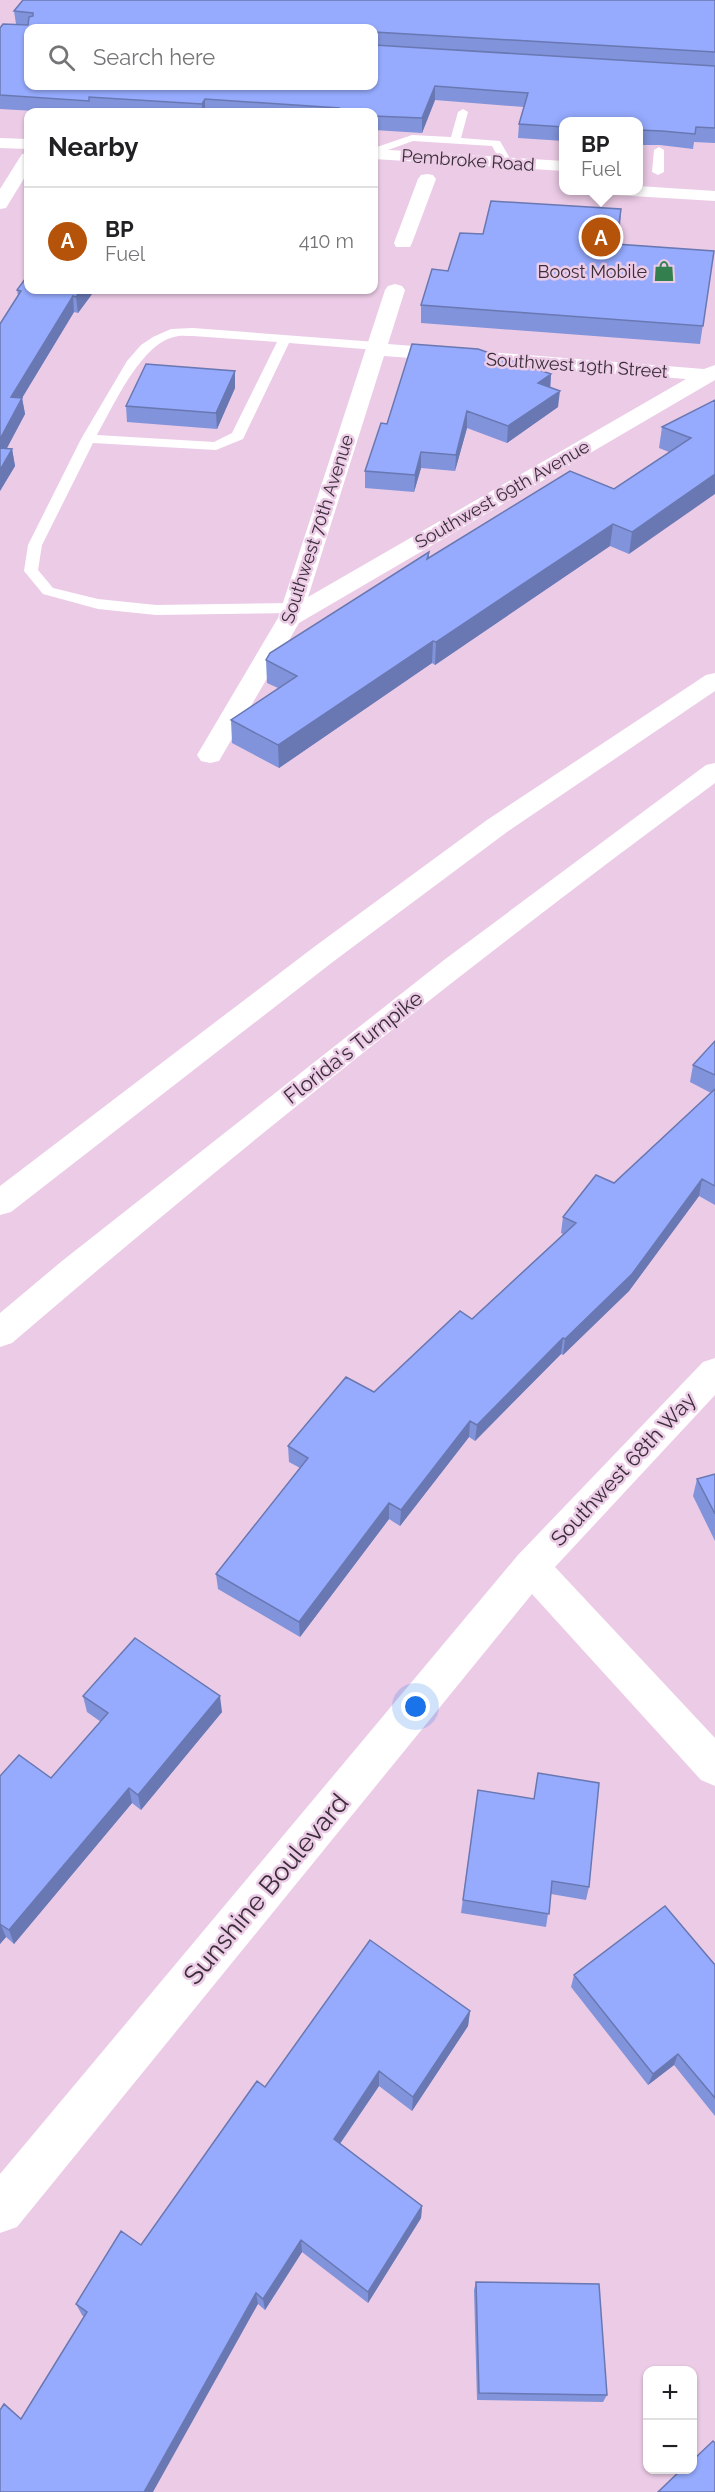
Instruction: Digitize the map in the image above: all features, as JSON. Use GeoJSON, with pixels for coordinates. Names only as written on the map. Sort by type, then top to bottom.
{"type":"FeatureCollection","features":[{"type":"Feature","properties":{"kind":"main road"},"geometry":{"type":"LineString","coordinates":[[0,130],[24,132]]}},
{"type":"Feature","properties":{"kind":"main road"},"geometry":{"type":"LineString","coordinates":[[0,143],[24,144]]}},
{"type":"Feature","properties":{"kind":"main road","name":"Pembroke Road"},"geometry":{"type":"LineString","coordinates":[[378,153],[559,166]]}},
{"type":"Feature","properties":{"kind":"main road"},"geometry":{"type":"LineString","coordinates":[[0,154],[24,157]]}},
{"type":"Feature","properties":{"kind":"main road"},"geometry":{"type":"LineString","coordinates":[[378,163],[435,158]]}},
{"type":"Feature","properties":{"kind":"main road"},"geometry":{"type":"LineString","coordinates":[[0,204],[24,164]]}},
{"type":"Feature","properties":{"kind":"main road"},"geometry":{"type":"LineString","coordinates":[[643,171],[681,173]]}},
{"type":"Feature","properties":{"kind":"main road","name":"Pembroke Road"},"geometry":{"type":"LineString","coordinates":[[406,178],[450,181]]}},
{"type":"Feature","properties":{"kind":"main road"},"geometry":{"type":"LineString","coordinates":[[403,243],[427,180]]}},
{"type":"Feature","properties":{"kind":"main road"},"geometry":{"type":"LineString","coordinates":[[643,192],[715,196]]}},
{"type":"Feature","properties":{"kind":"main road","name":"Southwest 70th Avenue"},"geometry":{"type":"LineString","coordinates":[[210,756],[292,613],[395,290]]}},
{"type":"Feature","properties":{"kind":"main road","name":"Southwest 19th Street"},"geometry":{"type":"LineString","coordinates":[[376,348],[711,373]]}},
{"type":"Feature","properties":{"kind":"main road","name":"Southwest 69th Avenue"},"geometry":{"type":"LineString","coordinates":[[292,613],[711,373]]}},
{"type":"Feature","properties":{"kind":"main road"},"geometry":{"type":"LineString","coordinates":[[0,1203],[306,968],[496,826],[715,680]]}},
{"type":"Feature","properties":{"kind":"main road","name":"Florida's Turnpike"},"geometry":{"type":"LineString","coordinates":[[0,1333],[193,1173],[370,1033],[550,893],[715,771]]}},
{"type":"Feature","properties":{"kind":"main road","name":"Southwest 68th Way"},"geometry":{"type":"LineString","coordinates":[[531,1567],[715,1372]]}},
{"type":"Feature","properties":{"kind":"main road"},"geometry":{"type":"LineString","coordinates":[[531,1567],[715,1767]]}},
{"type":"Feature","properties":{"kind":"main road","name":"Sunshine Boulevard"},"geometry":{"type":"LineString","coordinates":[[0,2210],[531,1567]]}},
{"type":"Feature","properties":{"kind":"lane"},"geometry":{"type":"LineString","coordinates":[[455,141],[463,112]]}},
{"type":"Feature","properties":{"kind":"lane"},"geometry":{"type":"LineString","coordinates":[[378,151],[412,138],[496,143],[506,162]]}},
{"type":"Feature","properties":{"kind":"lane"},"geometry":{"type":"LineString","coordinates":[[658,172],[659,150]]}},
{"type":"Feature","properties":{"kind":"lane"},"geometry":{"type":"LineString","coordinates":[[292,613],[156,610],[98,604],[48,591],[31,571],[35,545],[88,439],[132,364],[146,348],[157,340],[171,333],[193,332],[376,348]]}},
{"type":"Feature","properties":{"kind":"lane"},"geometry":{"type":"LineString","coordinates":[[88,439],[216,446],[238,436],[285,339]]}},
{"type":"Feature","properties":{"kind":"building"},"geometry":{"type":"Polygon","coordinates":[[[23,0],[715,0],[715,52],[378,32],[378,24],[28,24],[29,17],[33,16],[33,13],[14,11],[23,0]]]}},
{"type":"Feature","properties":{"kind":"building"},"geometry":{"type":"Polygon","coordinates":[[[3,24],[24,25],[24,90],[378,90],[378,45],[715,66],[715,128],[696,127],[695,134],[643,130],[643,117],[559,117],[559,127],[519,124],[528,93],[435,86],[422,118],[378,116],[378,108],[339,108],[205,99],[202,104],[89,97],[89,101],[0,95],[0,28],[3,24]]]}},
{"type":"Feature","properties":{"kind":"building"},"geometry":{"type":"Polygon","coordinates":[[[491,201],[621,209],[616,244],[714,251],[703,326],[421,305],[432,269],[448,271],[460,233],[483,234],[491,201]]]}},
{"type":"Feature","properties":{"kind":"building"},"geometry":{"type":"Polygon","coordinates":[[[24,280],[24,294],[78,294],[76,297],[73,296],[11,397],[22,398],[0,439],[0,324],[21,291],[17,290],[24,280]]]}},
{"type":"Feature","properties":{"kind":"building"},"geometry":{"type":"Polygon","coordinates":[[[412,344],[478,349],[551,374],[538,383],[560,391],[508,426],[467,411],[456,455],[421,452],[415,475],[365,471],[381,423],[387,424],[412,344]]]}},
{"type":"Feature","properties":{"kind":"building"},"geometry":{"type":"Polygon","coordinates":[[[146,364],[235,371],[216,413],[126,406],[146,364]]]}},
{"type":"Feature","properties":{"kind":"building"},"geometry":{"type":"Polygon","coordinates":[[[715,400],[715,474],[632,532],[613,524],[278,745],[231,720],[297,676],[266,660],[270,653],[429,552],[427,559],[570,471],[614,489],[691,438],[662,427],[715,400]]]}},
{"type":"Feature","properties":{"kind":"building"},"geometry":{"type":"Polygon","coordinates":[[[0,448],[12,449],[0,470],[0,448]]]}},
{"type":"Feature","properties":{"kind":"building"},"geometry":{"type":"Polygon","coordinates":[[[715,1041],[715,1075],[693,1065],[715,1041]]]}},
{"type":"Feature","properties":{"kind":"building"},"geometry":{"type":"Polygon","coordinates":[[[715,1089],[715,1186],[702,1179],[632,1274],[565,1339],[563,1338],[477,1425],[470,1421],[401,1510],[389,1503],[299,1622],[216,1574],[308,1458],[288,1446],[346,1377],[374,1392],[460,1311],[472,1319],[576,1223],[563,1217],[596,1175],[614,1183],[715,1089]]]}},
{"type":"Feature","properties":{"kind":"building"},"geometry":{"type":"Polygon","coordinates":[[[715,1474],[715,1514],[697,1479],[715,1474]]]}},
{"type":"Feature","properties":{"kind":"building"},"geometry":{"type":"Polygon","coordinates":[[[135,1638],[220,1696],[138,1795],[129,1788],[9,1930],[0,1924],[0,1776],[19,1755],[51,1778],[108,1713],[83,1696],[135,1638]]]}},
{"type":"Feature","properties":{"kind":"building"},"geometry":{"type":"Polygon","coordinates":[[[538,1773],[599,1783],[589,1887],[552,1881],[549,1914],[463,1900],[478,1790],[534,1799],[538,1773]]]}},
{"type":"Feature","properties":{"kind":"building"},"geometry":{"type":"Polygon","coordinates":[[[665,1906],[715,1965],[715,2098],[678,2054],[653,2074],[574,1975],[665,1906]]]}},
{"type":"Feature","properties":{"kind":"building"},"geometry":{"type":"Polygon","coordinates":[[[370,1940],[470,2011],[413,2097],[379,2071],[334,2139],[422,2206],[368,2292],[301,2240],[263,2299],[256,2293],[144,2492],[0,2492],[0,2410],[4,2404],[21,2419],[87,2312],[76,2304],[121,2231],[141,2245],[257,2081],[265,2087],[370,1940]]]}},
{"type":"Feature","properties":{"kind":"building"},"geometry":{"type":"Polygon","coordinates":[[[476,2282],[599,2284],[607,2395],[479,2393],[476,2282]]]}},
{"type":"Feature","properties":{"kind":"building"},"geometry":{"type":"Polygon","coordinates":[[[713,2441],[715,2443],[715,2492],[658,2492],[677,2474],[697,2474],[697,2456],[713,2441]]]}},
{"type":"Feature","properties":{"kind":"place","name":"BP"},"geometry":{"type":"Point","coordinates":[601,237]}},
{"type":"Feature","properties":{"kind":"place","name":"Boost Mobile"},"geometry":{"type":"Point","coordinates":[664,271]}}]}
